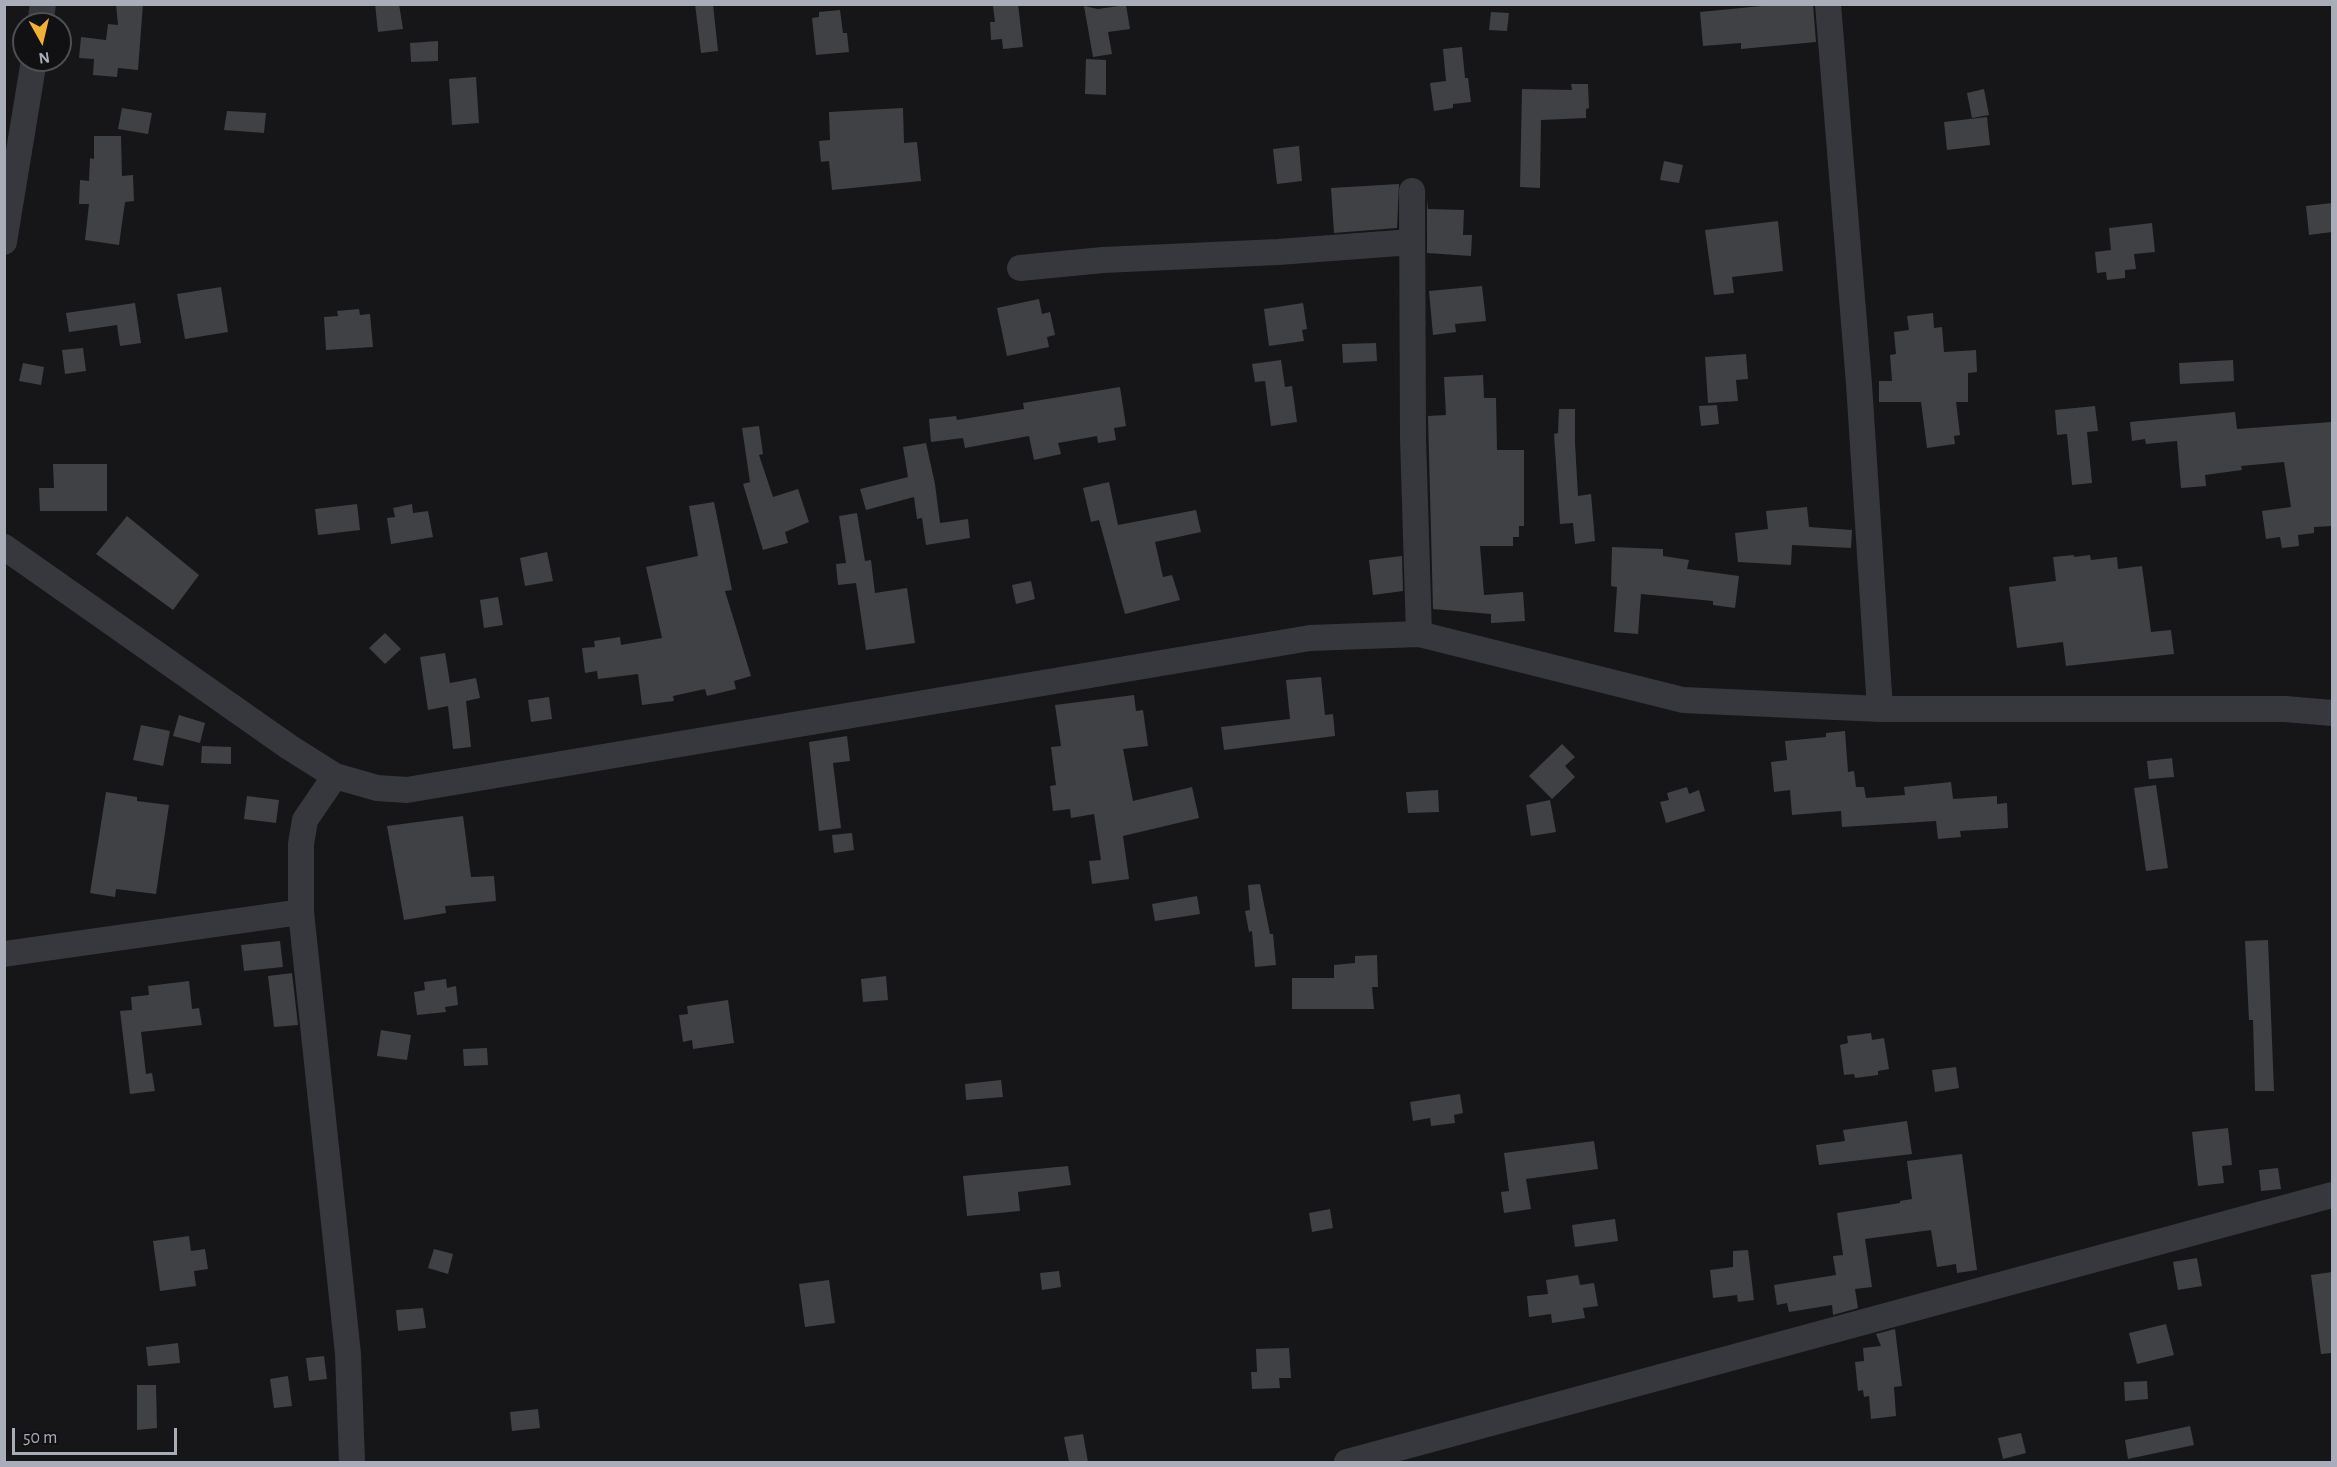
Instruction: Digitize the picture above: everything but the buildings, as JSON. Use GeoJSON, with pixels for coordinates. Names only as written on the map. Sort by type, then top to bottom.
{"type":"FeatureCollection","features":[{"type":"Feature","properties":{"kind":"street"},"geometry":{"type":"LineString","coordinates":[[1828,4],[1858,372],[1880,709]]}},
{"type":"Feature","properties":{"kind":"street"},"geometry":{"type":"LineString","coordinates":[[4,242],[32,72]]}},
{"type":"Feature","properties":{"kind":"street"},"geometry":{"type":"LineString","coordinates":[[1412,190],[1413,438],[1419,634]]}},
{"type":"Feature","properties":{"kind":"street"},"geometry":{"type":"LineString","coordinates":[[1020,268],[1103,260],[1278,252],[1412,242]]}},
{"type":"Feature","properties":{"kind":"street"},"geometry":{"type":"LineString","coordinates":[[4,547],[289,747],[334,776],[377,788],[407,790],[1310,638],[1419,634],[1683,700],[1880,709],[2285,709],[2332,713]]}},
{"type":"Feature","properties":{"kind":"street"},"geometry":{"type":"LineString","coordinates":[[334,776],[305,820],[302,844],[301,912],[348,1354],[352,1462]]}},
{"type":"Feature","properties":{"kind":"street"},"geometry":{"type":"LineString","coordinates":[[4,954],[301,912]]}},
{"type":"Feature","properties":{"kind":"street"},"geometry":{"type":"LineString","coordinates":[[1347,1462],[2332,1195]]}}]}
